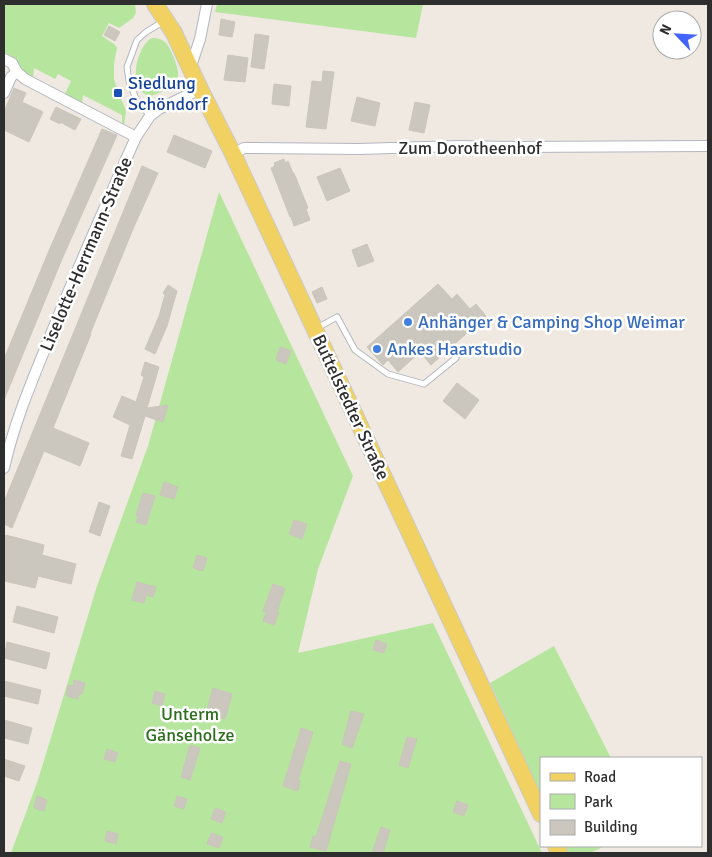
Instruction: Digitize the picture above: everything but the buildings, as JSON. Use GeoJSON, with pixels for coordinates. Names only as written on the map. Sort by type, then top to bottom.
{"type":"FeatureCollection","features":[{"type":"Feature","properties":{"kind":"main road","name":"Buttelstedter Straße"},"geometry":{"type":"LineString","coordinates":[[155,4],[174,33],[233,154],[540,812]]}},
{"type":"Feature","properties":{"kind":"street"},"geometry":{"type":"LineString","coordinates":[[190,69],[200,39],[207,4]]}},
{"type":"Feature","properties":{"kind":"street"},"geometry":{"type":"LineString","coordinates":[[4,59],[12,63],[17,72],[25,79],[136,137]]}},
{"type":"Feature","properties":{"kind":"street"},"geometry":{"type":"LineString","coordinates":[[4,92],[11,77],[17,72]]}},
{"type":"Feature","properties":{"kind":"street","name":"Liselotte-Herrmann-Straße"},"geometry":{"type":"LineString","coordinates":[[4,468],[6,447],[32,380],[136,137],[150,116],[159,108],[200,89]]}},
{"type":"Feature","properties":{"kind":"street","name":"Zum Dorotheenhof"},"geometry":{"type":"LineString","coordinates":[[233,154],[244,148],[708,146]]}},
{"type":"Feature","properties":{"kind":"lane"},"geometry":{"type":"LineString","coordinates":[[150,116],[136,100],[126,68],[138,40],[146,32],[166,19]]}},
{"type":"Feature","properties":{"kind":"lane"},"geometry":{"type":"LineString","coordinates":[[314,329],[337,317],[355,350],[388,374],[424,384],[456,358]]}},
{"type":"Feature","properties":{"kind":"green space"},"geometry":{"type":"Polygon","coordinates":[[[4,4],[135,4],[136,13],[133,18],[119,28],[109,23],[102,36],[117,48],[114,79],[126,110],[124,126],[122,124],[122,115],[83,95],[82,104],[65,94],[71,81],[58,74],[55,79],[34,68],[33,78],[24,72],[15,58],[4,52],[4,4]]]}},
{"type":"Feature","properties":{"kind":"green space"},"geometry":{"type":"Polygon","coordinates":[[[217,4],[423,4],[416,38],[215,12],[217,4]]]}},
{"type":"Feature","properties":{"kind":"green space"},"geometry":{"type":"Polygon","coordinates":[[[152,38],[166,43],[176,64],[178,76],[171,86],[150,96],[143,93],[138,87],[136,69],[141,50],[152,38]]]}},
{"type":"Feature","properties":{"kind":"green space","name":"Unterm Gänseholze"},"geometry":{"type":"Polygon","coordinates":[[[219,192],[353,476],[318,569],[298,653],[433,623],[542,853],[11,853],[38,780],[97,586],[148,446],[219,192]]]}},
{"type":"Feature","properties":{"kind":"green space"},"geometry":{"type":"Polygon","coordinates":[[[554,646],[610,757],[540,757],[540,792],[490,683],[554,646]]]}},
{"type":"Feature","properties":{"kind":"green space"},"geometry":{"type":"Polygon","coordinates":[[[565,847],[603,847],[590,853],[568,853],[565,847]]]}},
{"type":"Feature","properties":{"kind":"place","name":"Siedlung Schöndorf"},"geometry":{"type":"Point","coordinates":[118,93]}},
{"type":"Feature","properties":{"kind":"place","name":"Anhänger & Camping Shop Weimar"},"geometry":{"type":"Point","coordinates":[408,322]}},
{"type":"Feature","properties":{"kind":"place","name":"Ankes Haarstudio"},"geometry":{"type":"Point","coordinates":[377,349]}}]}
